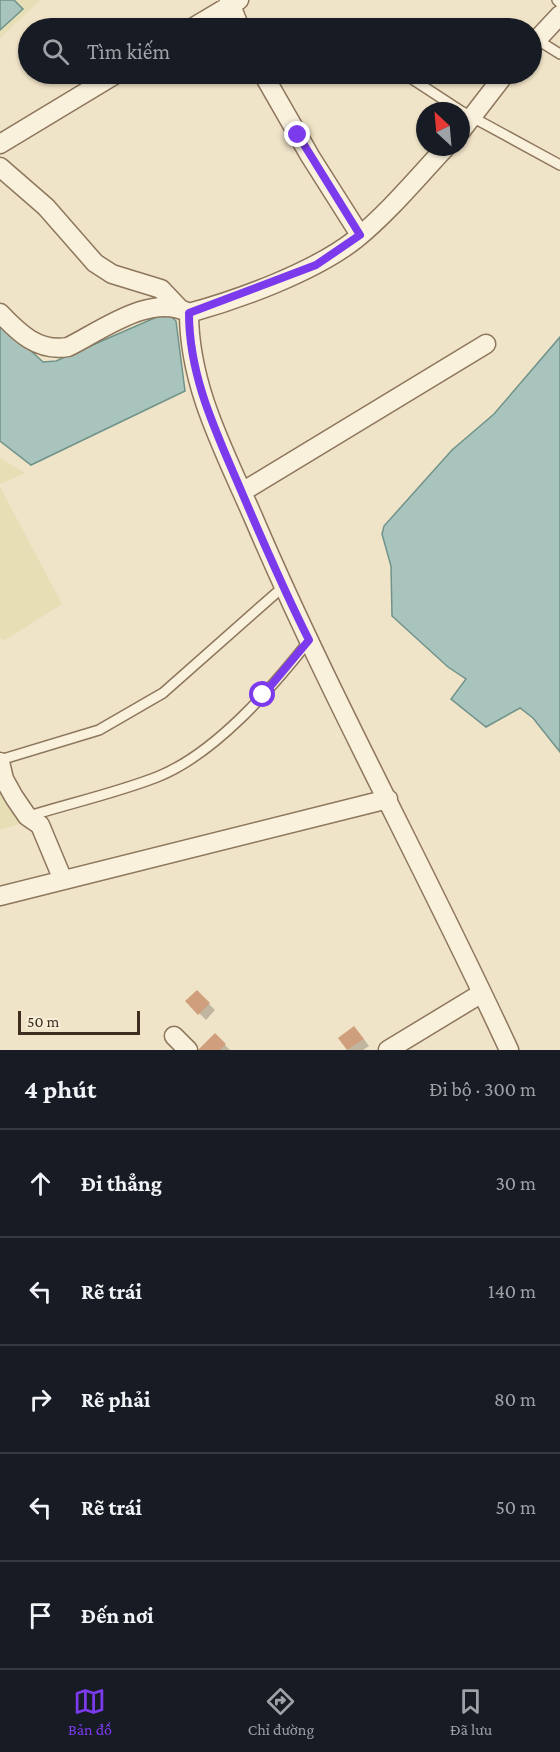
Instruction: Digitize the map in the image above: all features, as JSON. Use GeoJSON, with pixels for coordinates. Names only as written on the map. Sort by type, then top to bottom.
{"type":"FeatureCollection","features":[{"type":"Feature","properties":{"kind":"street"},"geometry":{"type":"LineString","coordinates":[[208,18],[233,2],[237,18]]}},
{"type":"Feature","properties":{"kind":"street"},"geometry":{"type":"LineString","coordinates":[[542,34],[560,15]]}},
{"type":"Feature","properties":{"kind":"street"},"geometry":{"type":"LineString","coordinates":[[0,144],[97,84]]}},
{"type":"Feature","properties":{"kind":"street"},"geometry":{"type":"LineString","coordinates":[[269,84],[310,156],[360,235]]}},
{"type":"Feature","properties":{"kind":"street"},"geometry":{"type":"LineString","coordinates":[[470,111],[495,84]]}},
{"type":"Feature","properties":{"kind":"street"},"geometry":{"type":"LineString","coordinates":[[0,313],[15,330],[38,345],[56,349],[68,347],[136,313],[160,307],[184,310],[316,265],[360,235],[437,156]]}},
{"type":"Feature","properties":{"kind":"street"},"geometry":{"type":"LineString","coordinates":[[0,167],[46,207],[95,263],[112,274],[161,289],[184,310],[203,402],[283,587],[483,993],[508,1050]]}},
{"type":"Feature","properties":{"kind":"street"},"geometry":{"type":"LineString","coordinates":[[242,492],[486,344]]}},
{"type":"Feature","properties":{"kind":"street"},"geometry":{"type":"LineString","coordinates":[[0,761],[4,780],[27,816],[40,825],[63,880]]}},
{"type":"Feature","properties":{"kind":"street"},"geometry":{"type":"LineString","coordinates":[[0,896],[388,799]]}},
{"type":"Feature","properties":{"kind":"street"},"geometry":{"type":"LineString","coordinates":[[388,1050],[483,993]]}},
{"type":"Feature","properties":{"kind":"street"},"geometry":{"type":"LineString","coordinates":[[174,1036],[188,1050]]}},
{"type":"Feature","properties":{"kind":"lane"},"geometry":{"type":"LineString","coordinates":[[542,46],[560,54]]}},
{"type":"Feature","properties":{"kind":"lane"},"geometry":{"type":"LineString","coordinates":[[419,84],[442,102]]}},
{"type":"Feature","properties":{"kind":"lane"},"geometry":{"type":"LineString","coordinates":[[470,121],[560,165]]}},
{"type":"Feature","properties":{"kind":"lane"},"geometry":{"type":"LineString","coordinates":[[0,761],[99,730],[163,693],[283,587]]}},
{"type":"Feature","properties":{"kind":"lane"},"geometry":{"type":"LineString","coordinates":[[27,816],[157,777],[201,752],[274,684],[309,640]]}},
{"type":"Feature","properties":{"kind":"shaded area"},"geometry":{"type":"Polygon","coordinates":[[[0,0],[40,0],[21,18],[18,18],[18,21],[0,38],[0,0]]]}},
{"type":"Feature","properties":{"kind":"shaded area"},"geometry":{"type":"Polygon","coordinates":[[[0,458],[25,473],[0,484],[0,458]]]}},
{"type":"Feature","properties":{"kind":"shaded area"},"geometry":{"type":"Polygon","coordinates":[[[0,487],[62,604],[5,640],[0,638],[0,487]]]}},
{"type":"Feature","properties":{"kind":"shaded area"},"geometry":{"type":"Polygon","coordinates":[[[0,784],[25,822],[0,830],[0,784]]]}},
{"type":"Feature","properties":{"kind":"water"},"geometry":{"type":"Polygon","coordinates":[[[0,0],[14,0],[23,9],[0,30],[0,0]]]}},
{"type":"Feature","properties":{"kind":"water"},"geometry":{"type":"Polygon","coordinates":[[[159,316],[171,316],[176,321],[185,391],[31,465],[0,441],[0,322],[43,362],[56,361],[159,316]]]}},
{"type":"Feature","properties":{"kind":"water"},"geometry":{"type":"Polygon","coordinates":[[[560,337],[560,752],[533,718],[520,708],[486,727],[451,699],[466,679],[448,667],[392,616],[391,566],[382,534],[384,526],[452,450],[494,414],[560,337]]]}},
{"type":"Feature","properties":{"kind":"building"},"geometry":{"type":"Polygon","coordinates":[[[197,990],[210,1003],[198,1015],[185,1001],[197,990]]]}},
{"type":"Feature","properties":{"kind":"building"},"geometry":{"type":"Polygon","coordinates":[[[354,1026],[364,1039],[347,1050],[338,1038],[354,1026]]]}},
{"type":"Feature","properties":{"kind":"building"},"geometry":{"type":"Polygon","coordinates":[[[215,1033],[226,1044],[220,1050],[198,1050],[215,1033]]]}},
{"type":"Feature","properties":{"kind":"route"},"geometry":{"type":"LineString","coordinates":[[263,695],[309,640],[286,595],[203,402],[192,354],[189,313],[210,307],[316,265],[360,235],[298,135]]}}]}
